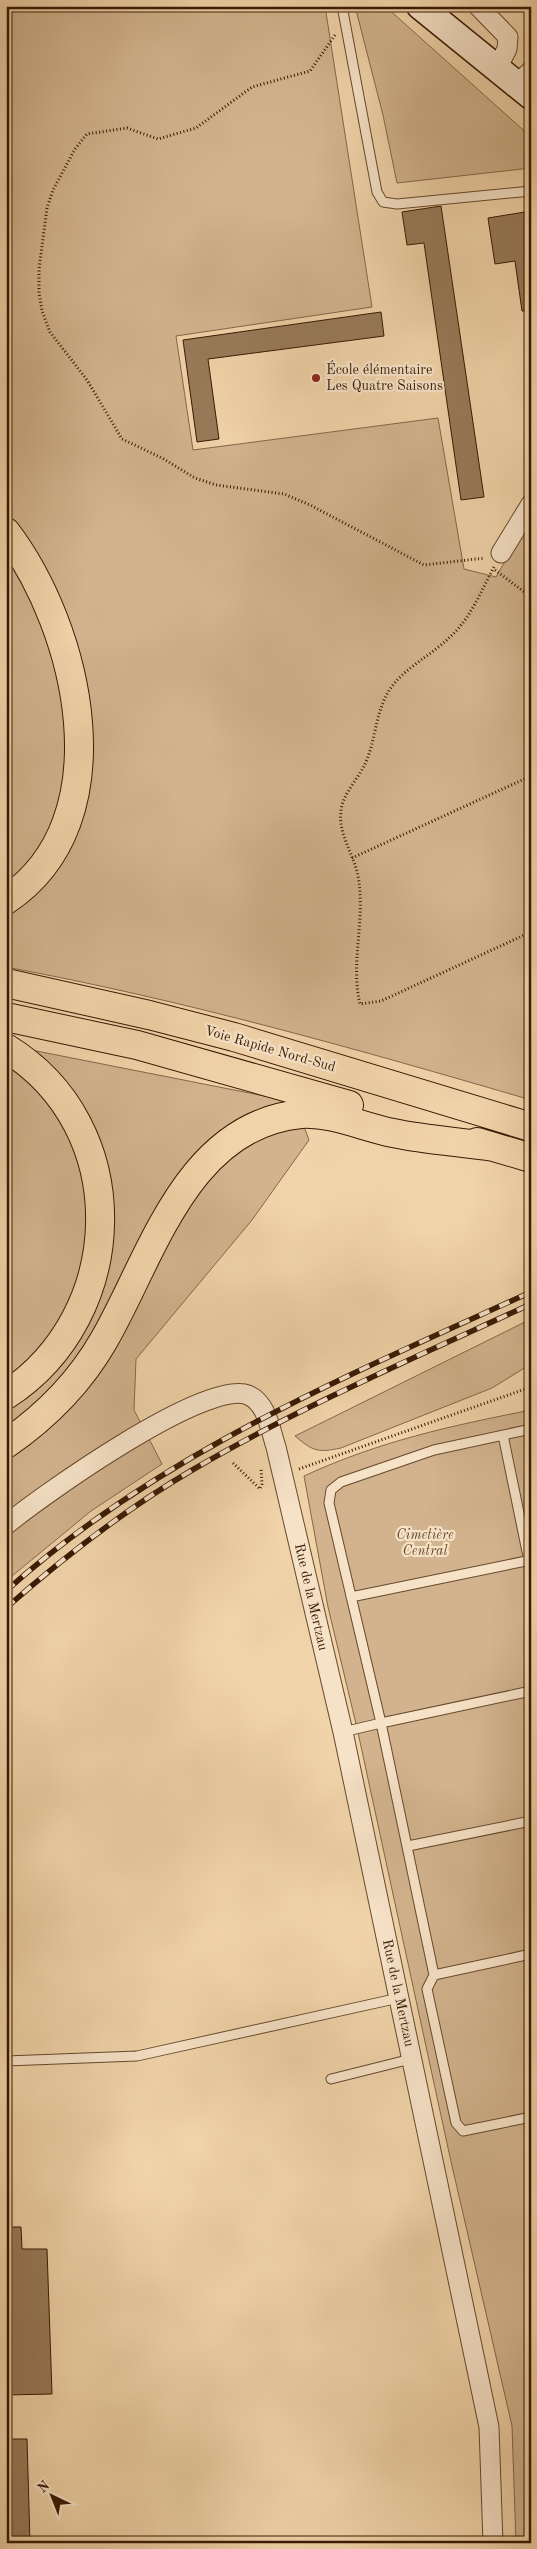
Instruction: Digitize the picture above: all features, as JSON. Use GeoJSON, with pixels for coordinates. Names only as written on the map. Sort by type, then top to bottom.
{"type":"FeatureCollection","features":[{"type":"Feature","properties":{"kind":"highway"},"geometry":{"type":"LineString","coordinates":[[6,532],[31,569],[53,617],[68,666],[76,709],[79,749],[76,790],[64,832],[41,868],[27,884],[6,900]]}},
{"type":"Feature","properties":{"kind":"highway","name":"Voie Rapide Nord-Sud"},"geometry":{"type":"LineString","coordinates":[[6,983],[149,1015],[234,1037],[531,1127]]}},
{"type":"Feature","properties":{"kind":"highway"},"geometry":{"type":"LineString","coordinates":[[6,1016],[191,1060],[531,1158]]}},
{"type":"Feature","properties":{"kind":"highway"},"geometry":{"type":"LineString","coordinates":[[6,1048],[31,1067],[50,1086],[78,1126],[87,1145],[94,1168],[101,1210],[100,1241],[95,1268],[77,1317],[49,1358],[6,1395]]}},
{"type":"Feature","properties":{"kind":"highway"},"geometry":{"type":"LineString","coordinates":[[6,1444],[51,1408],[79,1377],[104,1341],[158,1231],[182,1192],[206,1162],[223,1147],[247,1131],[274,1119],[316,1114],[394,1133],[494,1147]]}},
{"type":"Feature","properties":{"kind":"main road"},"geometry":{"type":"LineString","coordinates":[[420,6],[496,68],[526,84]]}},
{"type":"Feature","properties":{"kind":"street"},"geometry":{"type":"LineString","coordinates":[[478,6],[508,37],[507,49],[496,68]]}},
{"type":"Feature","properties":{"kind":"street"},"geometry":{"type":"LineString","coordinates":[[497,561],[531,504]]}},
{"type":"Feature","properties":{"kind":"street","name":"Rue de la Mertzau"},"geometry":{"type":"LineString","coordinates":[[6,1525],[50,1491],[118,1447],[221,1394],[242,1393],[257,1401],[268,1420],[343,1732],[489,2427],[493,2543]]}},
{"type":"Feature","properties":{"kind":"lane"},"geometry":{"type":"LineString","coordinates":[[342,6],[377,192],[383,202],[397,204],[531,191]]}},
{"type":"Feature","properties":{"kind":"lane"},"geometry":{"type":"LineString","coordinates":[[531,1429],[434,1450],[341,1482],[332,1490],[329,1504],[408,1846],[434,1975],[427,1989],[456,2123],[463,2131],[531,2117]]}},
{"type":"Feature","properties":{"kind":"lane"},"geometry":{"type":"LineString","coordinates":[[503,1435],[531,1571]]}},
{"type":"Feature","properties":{"kind":"lane"},"geometry":{"type":"LineString","coordinates":[[351,1597],[530,1560]]}},
{"type":"Feature","properties":{"kind":"lane"},"geometry":{"type":"LineString","coordinates":[[343,1732],[531,1691]]}},
{"type":"Feature","properties":{"kind":"lane"},"geometry":{"type":"LineString","coordinates":[[408,1846],[531,1821]]}},
{"type":"Feature","properties":{"kind":"lane"},"geometry":{"type":"LineString","coordinates":[[434,1975],[531,1954]]}},
{"type":"Feature","properties":{"kind":"lane"},"geometry":{"type":"LineString","coordinates":[[6,2061],[137,2056],[399,1998]]}},
{"type":"Feature","properties":{"kind":"lane"},"geometry":{"type":"LineString","coordinates":[[331,2079],[411,2059]]}},
{"type":"Feature","properties":{"kind":"path"},"geometry":{"type":"LineString","coordinates":[[345,20],[310,71],[252,87],[196,128],[158,139],[128,128],[87,134],[75,149],[47,208],[39,269],[39,293],[42,311],[50,332],[86,380],[122,439],[162,458],[195,478],[216,485],[284,494],[310,505],[424,565],[484,558],[497,561],[531,597]]}},
{"type":"Feature","properties":{"kind":"path"},"geometry":{"type":"LineString","coordinates":[[497,561],[470,613],[451,637],[406,673],[391,688],[381,709],[366,764],[340,810],[341,830],[358,876],[361,907],[356,952],[356,990],[360,1004],[381,1001],[531,932]]}},
{"type":"Feature","properties":{"kind":"path"},"geometry":{"type":"LineString","coordinates":[[352,858],[531,776]]}},
{"type":"Feature","properties":{"kind":"path"},"geometry":{"type":"LineString","coordinates":[[282,1475],[531,1387]]}},
{"type":"Feature","properties":{"kind":"path"},"geometry":{"type":"LineString","coordinates":[[233,1463],[254,1486]]}},
{"type":"Feature","properties":{"kind":"green space"},"geometry":{"type":"Polygon","coordinates":[[[6,6],[325,6],[372,307],[176,336],[193,450],[438,418],[464,569],[496,577],[531,516],[531,1100],[401,1062],[204,1010],[73,980],[6,967],[6,6]]]}},
{"type":"Feature","properties":{"kind":"green space"},"geometry":{"type":"Polygon","coordinates":[[[355,6],[385,6],[531,137],[531,168],[397,183],[383,115],[355,6]]]}},
{"type":"Feature","properties":{"kind":"green space"},"geometry":{"type":"Polygon","coordinates":[[[6,1045],[295,1102],[309,1140],[252,1220],[136,1359],[134,1410],[162,1464],[91,1511],[6,1581],[6,1045]]]}},
{"type":"Feature","properties":{"kind":"green space"},"geometry":{"type":"Polygon","coordinates":[[[531,1319],[531,1364],[492,1388],[341,1448],[316,1450],[295,1436],[531,1319]]]}},
{"type":"Feature","properties":{"kind":"green space","name":"Cimetière Central"},"geometry":{"type":"Polygon","coordinates":[[[531,1410],[531,2543],[516,2543],[512,2426],[450,2157],[357,1728],[328,1607],[304,1476],[360,1453],[388,1444],[472,1422],[531,1410]]]}},
{"type":"Feature","properties":{"kind":"building"},"geometry":{"type":"Polygon","coordinates":[[[441,206],[484,497],[461,500],[424,243],[407,245],[402,212],[441,206]]]}},
{"type":"Feature","properties":{"kind":"building"},"geometry":{"type":"Polygon","coordinates":[[[531,211],[531,311],[522,311],[515,261],[495,264],[488,218],[531,211]]]}},
{"type":"Feature","properties":{"kind":"building"},"geometry":{"type":"Polygon","coordinates":[[[381,312],[384,336],[208,359],[219,439],[197,442],[183,340],[381,312]]]}},
{"type":"Feature","properties":{"kind":"building"},"geometry":{"type":"Polygon","coordinates":[[[6,2227],[21,2227],[22,2249],[47,2249],[52,2394],[6,2395],[6,2227]]]}},
{"type":"Feature","properties":{"kind":"building"},"geometry":{"type":"Polygon","coordinates":[[[6,2439],[27,2439],[30,2543],[6,2543],[6,2439]]]}},
{"type":"Feature","properties":{"kind":"railway"},"geometry":{"type":"LineString","coordinates":[[6,1591],[65,1542],[126,1498],[190,1458],[324,1387],[531,1292]]}},
{"type":"Feature","properties":{"kind":"railway"},"geometry":{"type":"LineString","coordinates":[[6,1608],[51,1570],[121,1516],[194,1469],[318,1403],[531,1304]]}},
{"type":"Feature","properties":{"kind":"place","name":"École élémentaire Les Quatre Saisons"},"geometry":{"type":"Point","coordinates":[316,378]}}]}
